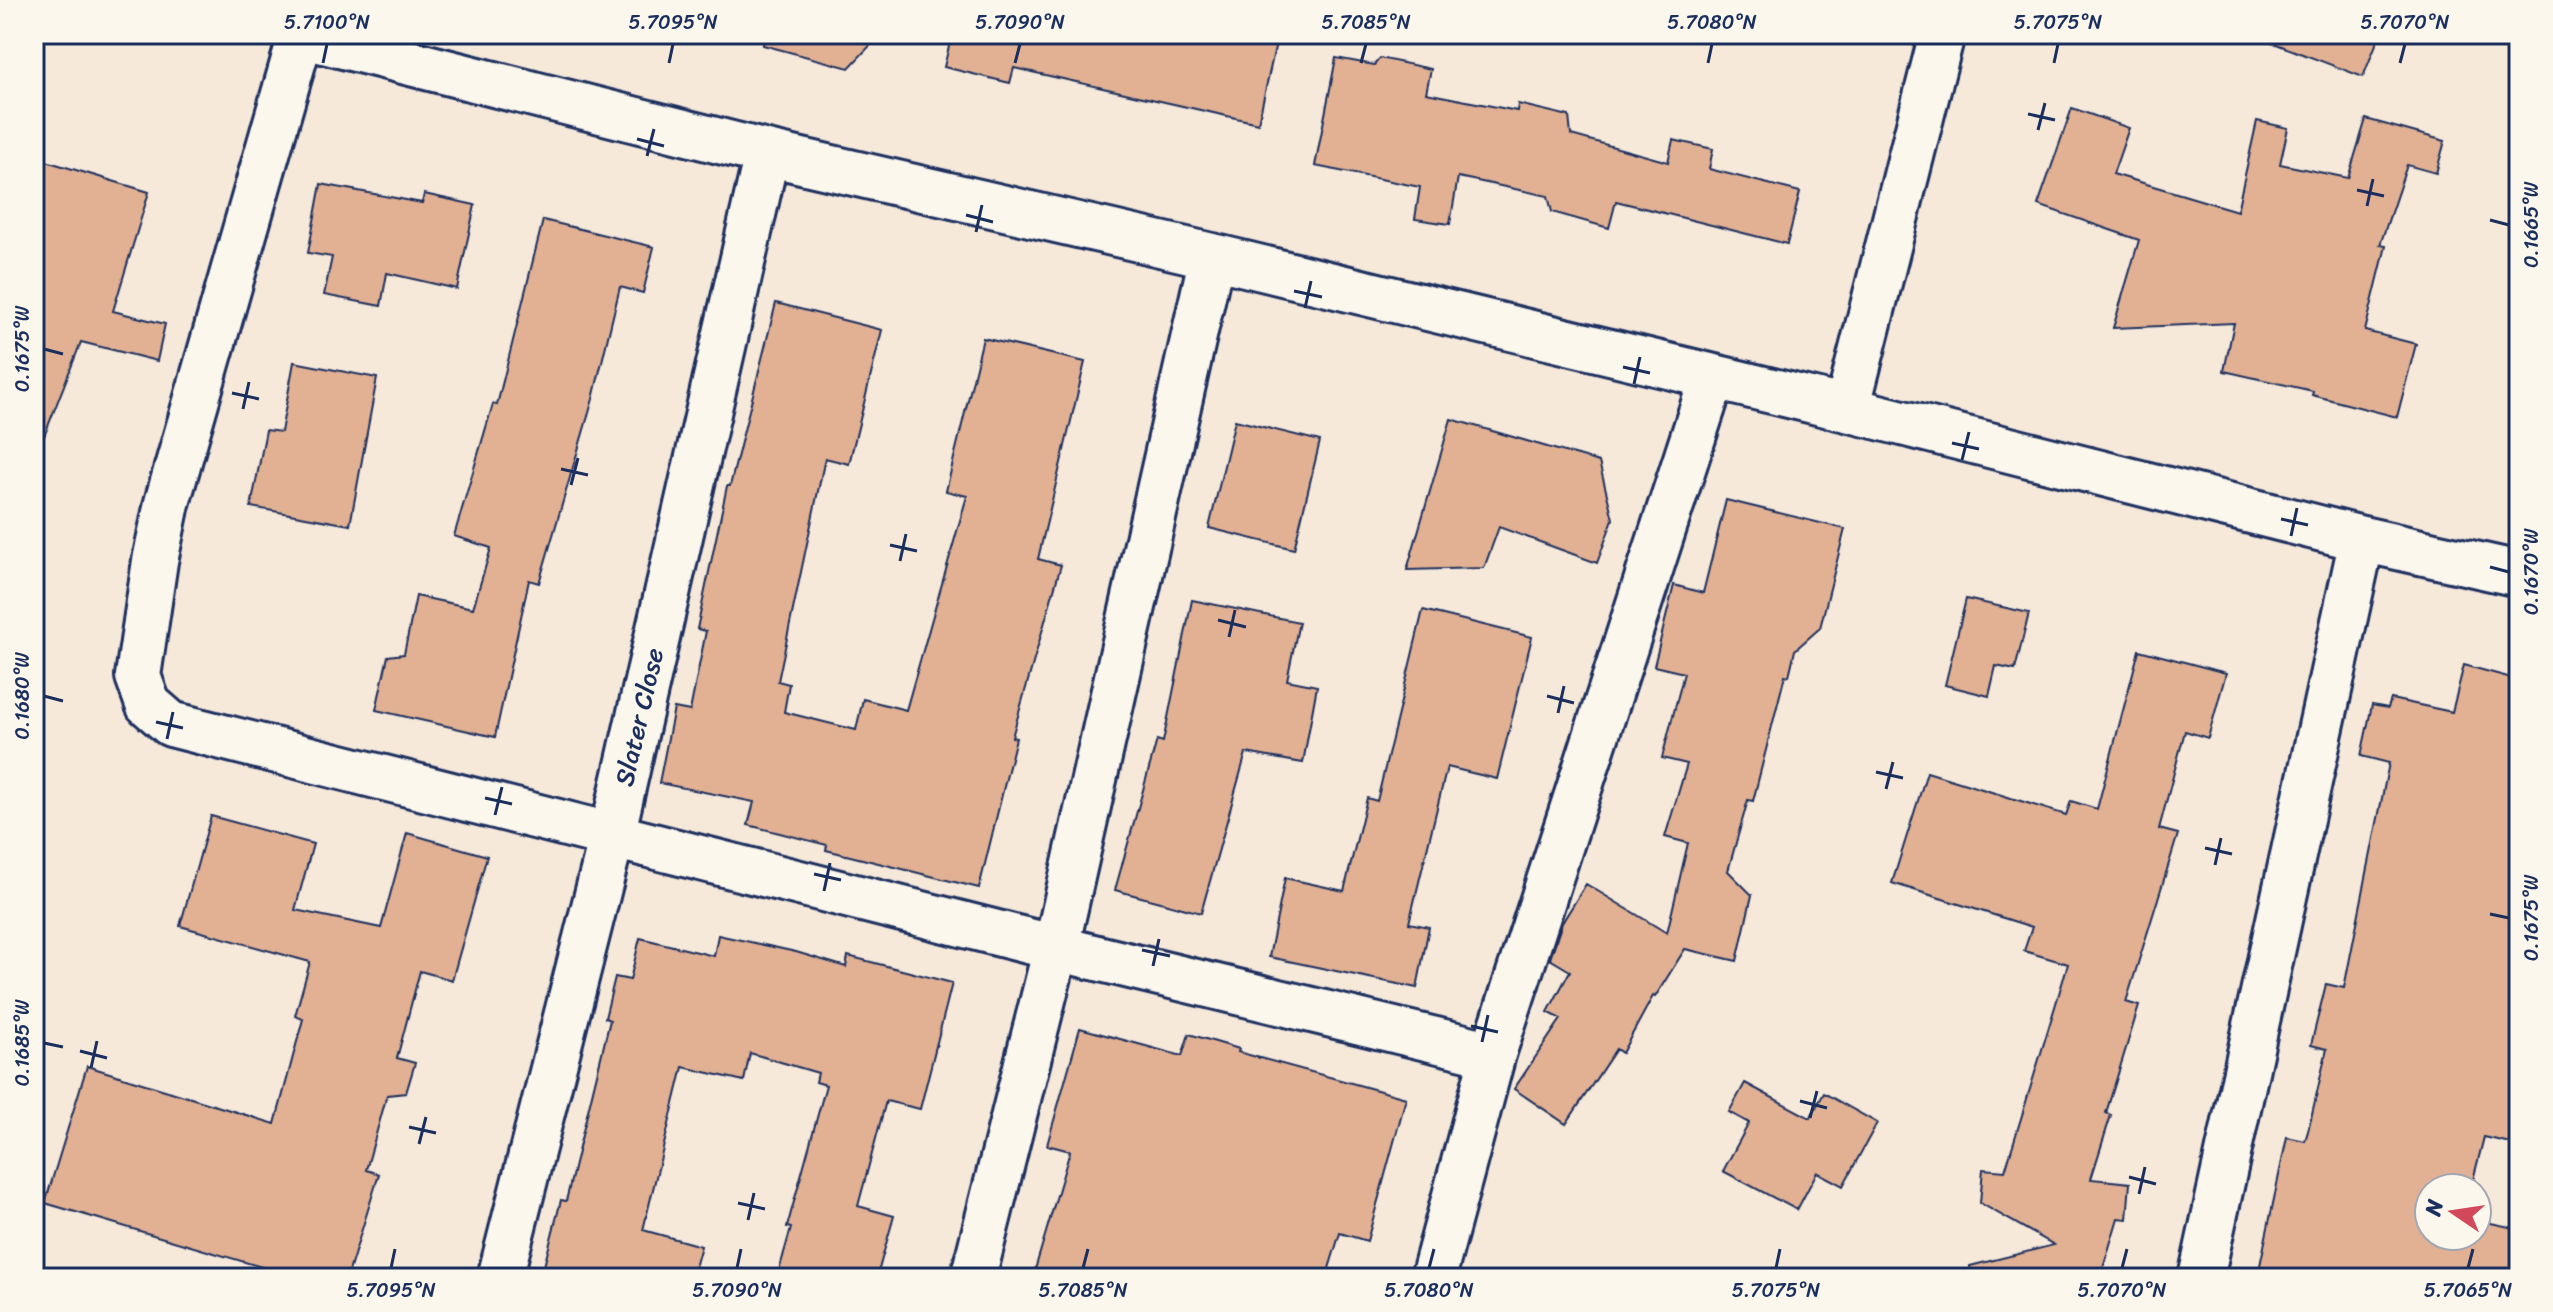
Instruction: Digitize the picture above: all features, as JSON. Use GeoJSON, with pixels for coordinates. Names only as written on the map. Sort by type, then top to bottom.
{"type":"FeatureCollection","features":[{"type":"Feature","properties":{"kind":"street"},"geometry":{"type":"LineString","coordinates":[[1847,409],[1942,34]]}},
{"type":"Feature","properties":{"kind":"street"},"geometry":{"type":"LineString","coordinates":[[1493,1054],[1056,948],[171,724],[148,704],[138,676],[155,561],[167,503],[298,35],[767,153],[1212,256],[1712,379],[1847,409],[2362,539],[2519,574]]}},
{"type":"Feature","properties":{"kind":"street","name":"Slater Close"},"geometry":{"type":"LineString","coordinates":[[500,1278],[612,836],[767,153]]}},
{"type":"Feature","properties":{"kind":"street"},"geometry":{"type":"LineString","coordinates":[[973,1278],[1056,948],[1212,256]]}},
{"type":"Feature","properties":{"kind":"street"},"geometry":{"type":"LineString","coordinates":[[1433,1278],[1493,1054],[1712,379]]}},
{"type":"Feature","properties":{"kind":"street"},"geometry":{"type":"LineString","coordinates":[[2201,1278],[2362,539]]}},
{"type":"Feature","properties":{"kind":"building"},"geometry":{"type":"Polygon","coordinates":[[[764,34],[881,34],[849,68],[763,45],[764,34]]]}},
{"type":"Feature","properties":{"kind":"building"},"geometry":{"type":"Polygon","coordinates":[[[952,34],[1278,34],[1258,123],[1014,68],[1010,83],[944,67],[952,34]]]}},
{"type":"Feature","properties":{"kind":"building"},"geometry":{"type":"Polygon","coordinates":[[[2258,34],[2380,34],[2363,77],[2258,37],[2258,34]]]}},
{"type":"Feature","properties":{"kind":"building"},"geometry":{"type":"Polygon","coordinates":[[[1336,58],[1374,65],[1380,58],[1431,69],[1426,93],[1517,111],[1518,104],[1569,116],[1571,135],[1668,162],[1673,140],[1713,149],[1709,169],[1800,192],[1787,244],[1616,201],[1609,228],[1552,212],[1548,196],[1458,177],[1450,224],[1415,219],[1420,187],[1315,166],[1336,58]]]}},
{"type":"Feature","properties":{"kind":"building"},"geometry":{"type":"Polygon","coordinates":[[[2072,108],[2129,128],[2113,174],[2237,211],[2257,121],[2288,128],[2280,164],[2348,178],[2366,119],[2445,141],[2436,173],[2407,165],[2380,245],[2386,246],[2365,331],[2416,344],[2397,417],[2312,395],[2313,391],[2224,371],[2234,323],[2113,328],[2139,240],[2038,205],[2072,108]]]}},
{"type":"Feature","properties":{"kind":"building"},"geometry":{"type":"Polygon","coordinates":[[[46,161],[149,192],[113,311],[165,324],[157,361],[81,342],[36,457],[34,203],[46,161]]]}},
{"type":"Feature","properties":{"kind":"building"},"geometry":{"type":"Polygon","coordinates":[[[321,184],[422,203],[424,194],[475,205],[457,289],[387,273],[381,306],[324,295],[332,257],[308,253],[321,184]]]}},
{"type":"Feature","properties":{"kind":"building"},"geometry":{"type":"Polygon","coordinates":[[[543,220],[654,247],[643,293],[620,287],[593,399],[539,583],[529,580],[495,737],[376,710],[388,656],[404,654],[416,596],[473,608],[491,548],[454,536],[493,404],[497,405],[543,220]]]}},
{"type":"Feature","properties":{"kind":"building"},"geometry":{"type":"Polygon","coordinates":[[[776,303],[882,330],[849,464],[825,458],[778,681],[789,684],[784,712],[856,730],[863,699],[906,710],[967,496],[946,491],[983,338],[1085,362],[1038,559],[1061,565],[1012,737],[1016,738],[979,888],[826,850],[827,845],[748,825],[754,802],[659,783],[674,708],[690,711],[706,631],[697,629],[727,486],[730,486],[776,303]]]}},
{"type":"Feature","properties":{"kind":"building"},"geometry":{"type":"Polygon","coordinates":[[[294,362],[377,378],[350,525],[251,507],[266,430],[281,432],[294,362]]]}},
{"type":"Feature","properties":{"kind":"building"},"geometry":{"type":"Polygon","coordinates":[[[1451,419],[1599,462],[1613,519],[1597,563],[1499,527],[1484,568],[1407,570],[1451,419]]]}},
{"type":"Feature","properties":{"kind":"building"},"geometry":{"type":"Polygon","coordinates":[[[1235,420],[1320,441],[1294,549],[1209,528],[1235,420]]]}},
{"type":"Feature","properties":{"kind":"building"},"geometry":{"type":"Polygon","coordinates":[[[1726,500],[1845,529],[1820,628],[1795,650],[1789,676],[1785,675],[1753,801],[1748,800],[1728,871],[1752,895],[1737,961],[1685,949],[1653,996],[1622,1053],[1616,1049],[1566,1124],[1514,1089],[1561,1019],[1548,1012],[1570,971],[1550,959],[1562,923],[1586,884],[1667,933],[1688,843],[1665,837],[1687,764],[1662,758],[1684,673],[1654,666],[1674,585],[1703,593],[1726,500]]]}},
{"type":"Feature","properties":{"kind":"building"},"geometry":{"type":"Polygon","coordinates":[[[1966,599],[2029,613],[2015,670],[1996,666],[1989,696],[1945,685],[1966,599]]]}},
{"type":"Feature","properties":{"kind":"building"},"geometry":{"type":"Polygon","coordinates":[[[1192,600],[1299,622],[1287,680],[1317,686],[1303,763],[1246,753],[1201,913],[1115,890],[1157,740],[1163,742],[1192,600]]]}},
{"type":"Feature","properties":{"kind":"building"},"geometry":{"type":"Polygon","coordinates":[[[1423,610],[1532,637],[1497,779],[1447,767],[1409,923],[1429,927],[1417,988],[1269,957],[1285,878],[1344,891],[1367,798],[1377,801],[1423,610]]]}},
{"type":"Feature","properties":{"kind":"building"},"geometry":{"type":"Polygon","coordinates":[[[2139,650],[2226,673],[2208,738],[2185,731],[2159,829],[2178,834],[2126,1002],[2139,1006],[2106,1113],[2111,1115],[2091,1179],[2130,1183],[2127,1219],[2118,1218],[2100,1278],[1972,1278],[1970,1266],[2054,1245],[1980,1203],[1983,1169],[2005,1171],[2068,964],[2024,951],[2032,927],[1892,883],[1927,772],[2066,815],[2071,801],[2097,809],[2139,650]]]}},
{"type":"Feature","properties":{"kind":"building"},"geometry":{"type":"Polygon","coordinates":[[[2464,665],[2519,680],[2519,1145],[2484,1137],[2475,1172],[2413,1172],[2413,1252],[2493,1252],[2493,1223],[2519,1229],[2519,1278],[2276,1278],[2258,1275],[2287,1137],[2305,1141],[2308,1131],[2327,1049],[2311,1045],[2326,984],[2344,988],[2389,763],[2361,756],[2372,705],[2388,708],[2391,699],[2452,712],[2464,665]]]}},
{"type":"Feature","properties":{"kind":"building"},"geometry":{"type":"Polygon","coordinates":[[[211,816],[313,844],[295,910],[381,928],[407,833],[487,856],[452,980],[420,971],[397,1058],[415,1063],[406,1093],[387,1095],[366,1170],[379,1174],[347,1278],[299,1278],[45,1203],[87,1066],[275,1124],[303,1019],[295,1016],[310,962],[180,926],[211,816]]]}},
{"type":"Feature","properties":{"kind":"building"},"geometry":{"type":"Polygon","coordinates":[[[718,935],[796,952],[846,967],[848,956],[952,983],[920,1109],[886,1101],[858,1206],[894,1216],[879,1269],[873,1278],[777,1278],[791,1228],[787,1227],[826,1085],[816,1082],[818,1073],[750,1053],[744,1081],[683,1067],[643,1230],[701,1246],[692,1278],[541,1278],[561,1200],[566,1201],[610,1020],[605,1018],[615,977],[630,980],[640,938],[714,956],[718,935]]]}},
{"type":"Feature","properties":{"kind":"building"},"geometry":{"type":"Polygon","coordinates":[[[1080,1028],[1182,1056],[1189,1034],[1239,1049],[1238,1052],[1406,1098],[1367,1241],[1340,1233],[1326,1278],[1052,1278],[1034,1273],[1070,1151],[1047,1145],[1080,1028]]]}},
{"type":"Feature","properties":{"kind":"building"},"geometry":{"type":"Polygon","coordinates":[[[1745,1083],[1810,1118],[1824,1093],[1877,1123],[1843,1186],[1817,1172],[1797,1210],[1723,1171],[1749,1123],[1729,1112],[1745,1083]]]}}]}
